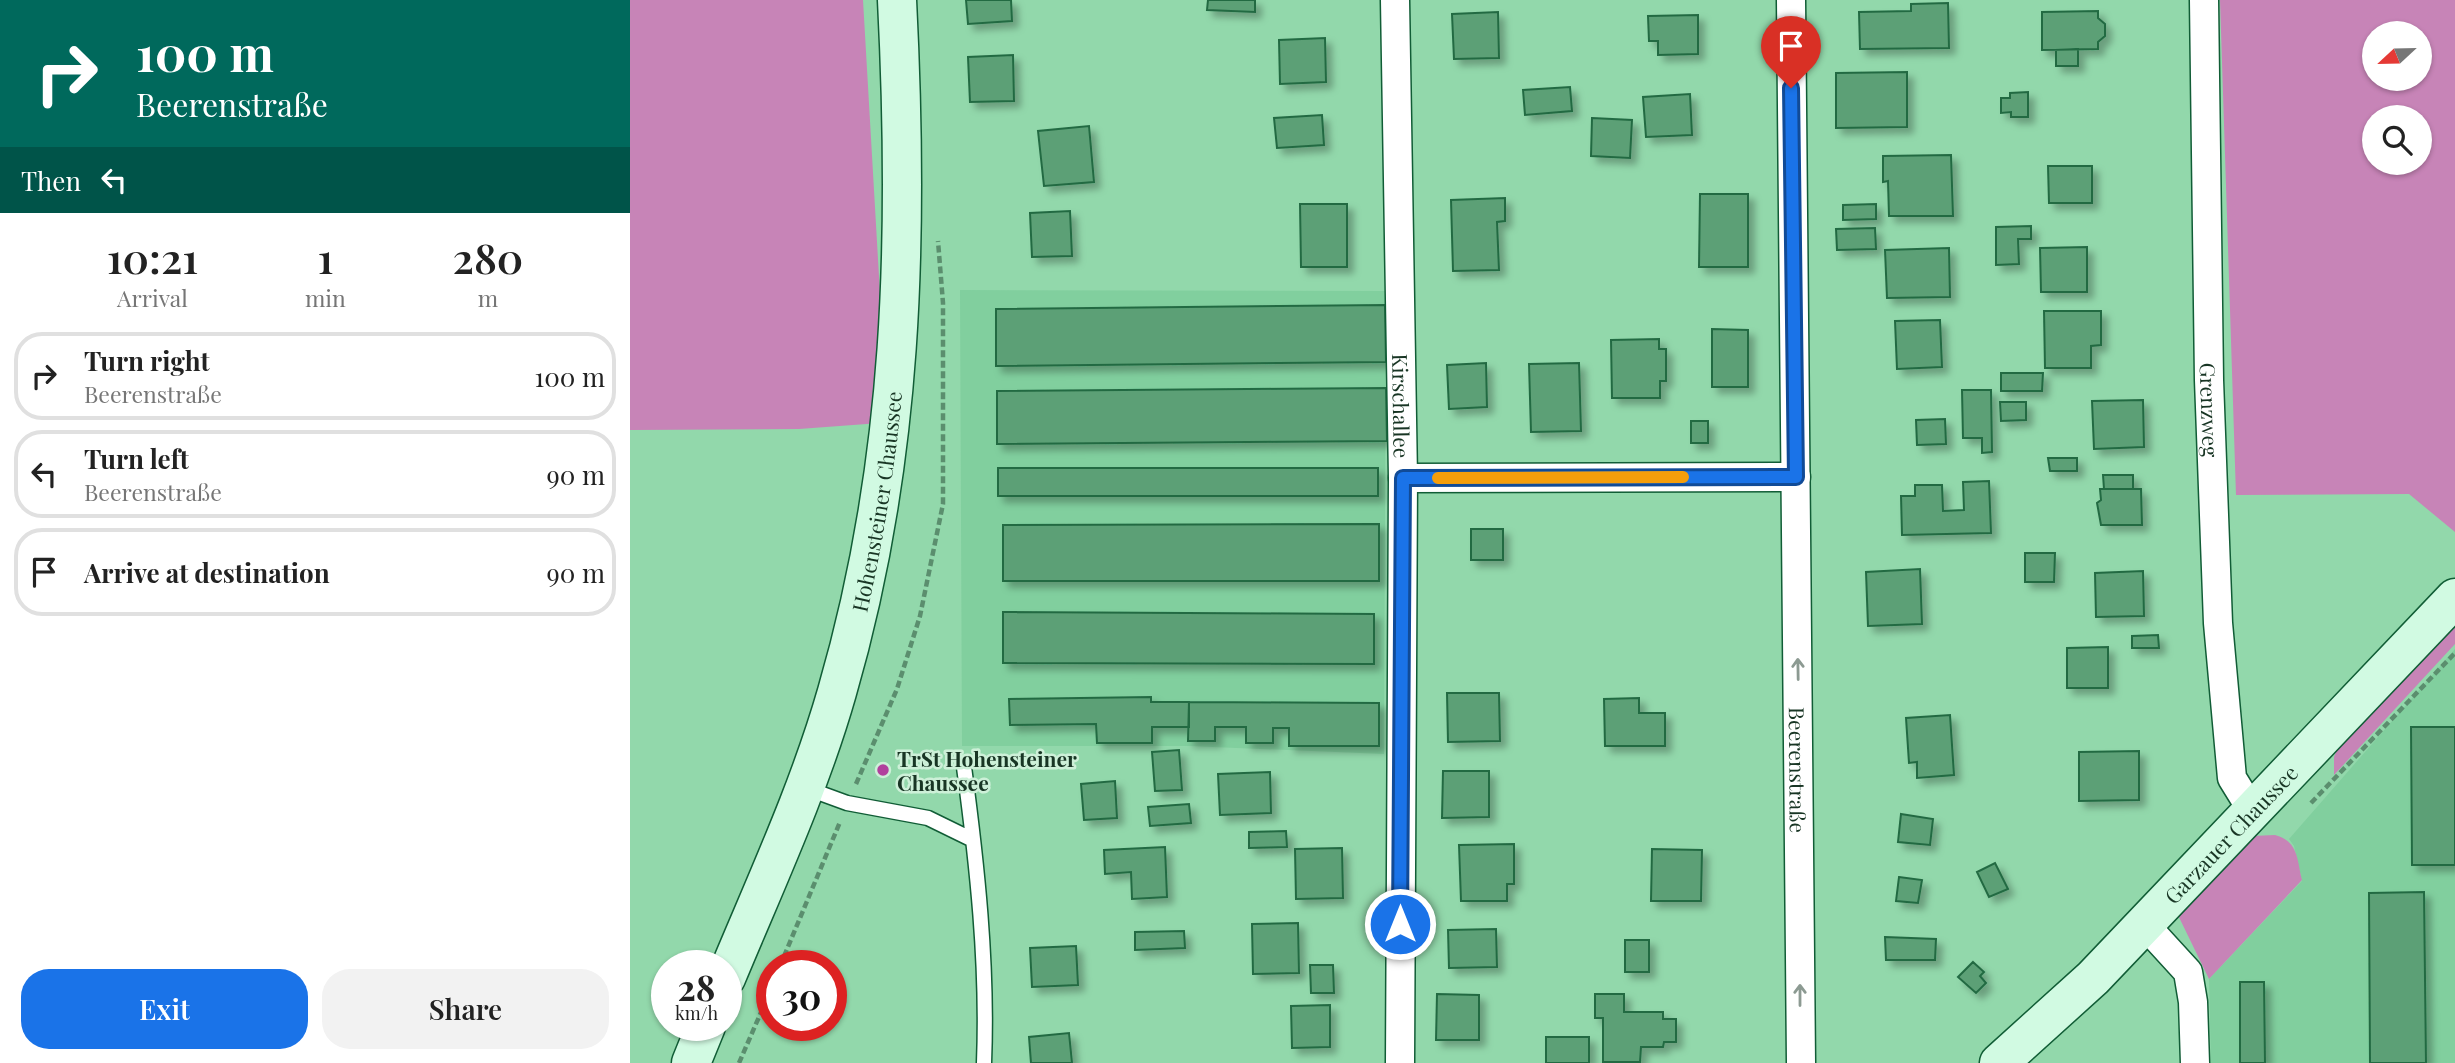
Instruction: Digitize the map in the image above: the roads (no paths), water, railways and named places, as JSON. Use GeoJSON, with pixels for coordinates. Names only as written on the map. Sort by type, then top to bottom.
{"type":"FeatureCollection","features":[{"type":"Feature","properties":{"kind":"main road","name":"Hohensteiner Chaussee"},"geometry":{"type":"LineString","coordinates":[[738,950],[805,788],[837,691],[880,496],[899,338],[904,231],[904,135],[897,0]]}},
{"type":"Feature","properties":{"kind":"main road","name":"Garzauer Chaussee"},"geometry":{"type":"LineString","coordinates":[[1999,1063],[2093,978],[2455,597]]}},
{"type":"Feature","properties":{"kind":"main road"},"geometry":{"type":"LineString","coordinates":[[691,1063],[700,1041]]}},
{"type":"Feature","properties":{"kind":"street","name":"Kirschallee"},"geometry":{"type":"LineString","coordinates":[[1395,0],[1403,478],[1399,1063]]}},
{"type":"Feature","properties":{"kind":"street","name":"Beerenstraße"},"geometry":{"type":"LineString","coordinates":[[1791,0],[1801,1063]]}},
{"type":"Feature","properties":{"kind":"street","name":"Grenzweg"},"geometry":{"type":"LineString","coordinates":[[2204,0],[2209,380],[2218,623],[2232,778],[2253,812]]}},
{"type":"Feature","properties":{"kind":"street"},"geometry":{"type":"LineString","coordinates":[[1403,478],[1796,477]]}},
{"type":"Feature","properties":{"kind":"street"},"geometry":{"type":"LineString","coordinates":[[2144,925],[2188,972],[2193,1002],[2194,1063]]}},
{"type":"Feature","properties":{"kind":"lane"},"geometry":{"type":"LineString","coordinates":[[964,766],[974,840],[986,1011],[984,1063]]}},
{"type":"Feature","properties":{"kind":"lane"},"geometry":{"type":"LineString","coordinates":[[805,788],[847,803],[928,818],[974,840]]}},
{"type":"Feature","properties":{"kind":"place","name":"TrSt Hohensteiner Chaussee"},"geometry":{"type":"Point","coordinates":[883,770]}}]}
